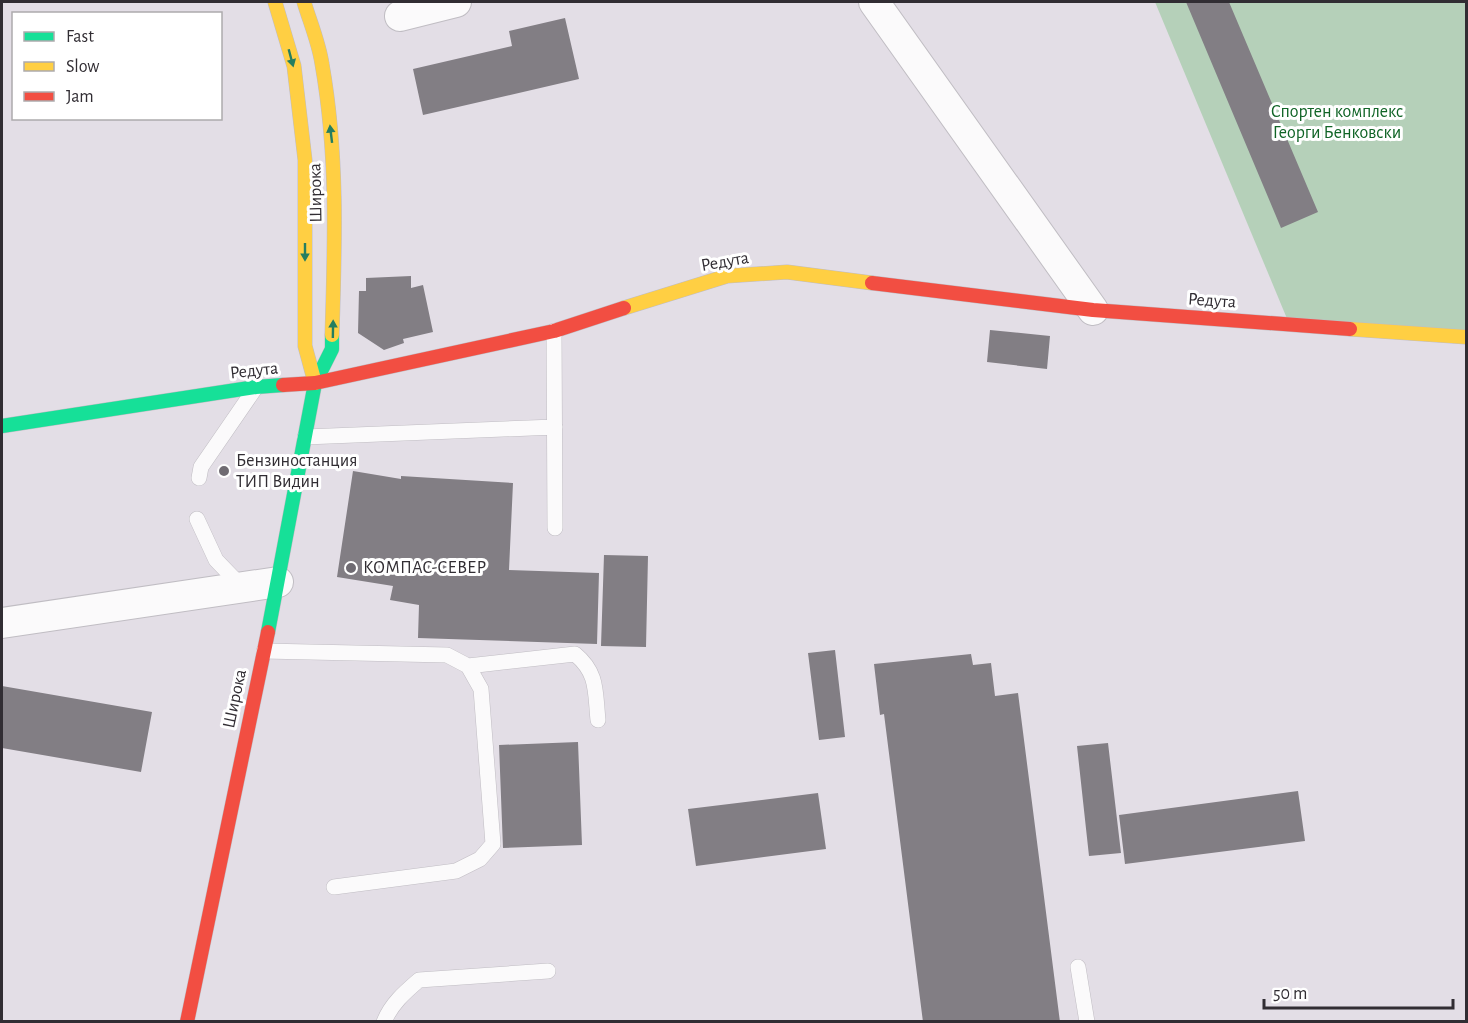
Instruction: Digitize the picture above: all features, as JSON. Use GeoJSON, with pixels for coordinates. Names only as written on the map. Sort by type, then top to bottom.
{"type":"FeatureCollection","features":[{"type":"Feature","properties":{"kind":"street","name":"Широка"},"geometry":{"type":"LineString","coordinates":[[275,2],[294,66],[305,160],[305,346],[315,384]]}},
{"type":"Feature","properties":{"kind":"street","name":"Широка"},"geometry":{"type":"LineString","coordinates":[[187,1022],[278,582],[315,384],[332,349],[335,237],[334,154],[322,63],[304,2]]}},
{"type":"Feature","properties":{"kind":"street"},"geometry":{"type":"LineString","coordinates":[[400,16],[456,2]]}},
{"type":"Feature","properties":{"kind":"street"},"geometry":{"type":"LineString","coordinates":[[874,2],[1093,310]]}},
{"type":"Feature","properties":{"kind":"street","name":"Редута"},"geometry":{"type":"LineString","coordinates":[[2,426],[256,387],[315,384],[554,331],[727,276],[787,272],[1093,310],[1467,337]]}},
{"type":"Feature","properties":{"kind":"street"},"geometry":{"type":"LineString","coordinates":[[2,622],[278,582]]}},
{"type":"Feature","properties":{"kind":"lane"},"geometry":{"type":"LineString","coordinates":[[554,331],[555,528]]}},
{"type":"Feature","properties":{"kind":"lane"},"geometry":{"type":"LineString","coordinates":[[199,478],[201,467],[256,387]]}},
{"type":"Feature","properties":{"kind":"lane"},"geometry":{"type":"LineString","coordinates":[[305,437],[555,427]]}},
{"type":"Feature","properties":{"kind":"lane"},"geometry":{"type":"LineString","coordinates":[[197,519],[216,560],[243,588]]}},
{"type":"Feature","properties":{"kind":"lane"},"geometry":{"type":"LineString","coordinates":[[264,651],[447,655],[468,666],[481,689],[493,844],[480,859],[456,872],[334,887]]}},
{"type":"Feature","properties":{"kind":"lane"},"geometry":{"type":"LineString","coordinates":[[468,666],[575,654],[587,664],[593,680],[598,720]]}},
{"type":"Feature","properties":{"kind":"lane"},"geometry":{"type":"LineString","coordinates":[[1078,967],[1087,1022]]}},
{"type":"Feature","properties":{"kind":"lane"},"geometry":{"type":"LineString","coordinates":[[384,1022],[392,1007],[419,980],[548,971]]}},
{"type":"Feature","properties":{"kind":"green space","name":"Спортен комплекс Георги Бенковски"},"geometry":{"type":"Polygon","coordinates":[[[1155,2],[1466,2],[1466,331],[1288,321],[1155,2]]]}},
{"type":"Feature","properties":{"kind":"building"},"geometry":{"type":"Polygon","coordinates":[[[1186,2],[1229,2],[1318,212],[1281,228],[1186,2]]]}},
{"type":"Feature","properties":{"kind":"building"},"geometry":{"type":"Polygon","coordinates":[[[565,18],[579,79],[423,115],[413,69],[512,46],[509,31],[565,18]]]}},
{"type":"Feature","properties":{"kind":"building"},"geometry":{"type":"Polygon","coordinates":[[[411,276],[411,288],[423,285],[433,332],[403,339],[404,343],[384,350],[358,333],[359,291],[366,291],[366,278],[411,276]]]}},
{"type":"Feature","properties":{"kind":"building"},"geometry":{"type":"Polygon","coordinates":[[[990,330],[1050,336],[1047,369],[987,362],[990,330]]]}},
{"type":"Feature","properties":{"kind":"building"},"geometry":{"type":"Polygon","coordinates":[[[353,471],[401,479],[401,476],[513,483],[509,570],[599,573],[597,644],[418,638],[419,605],[390,600],[393,586],[337,577],[353,471]]]}},
{"type":"Feature","properties":{"kind":"building"},"geometry":{"type":"Polygon","coordinates":[[[604,555],[648,556],[646,647],[601,646],[604,555]]]}},
{"type":"Feature","properties":{"kind":"building"},"geometry":{"type":"Polygon","coordinates":[[[835,650],[845,737],[819,740],[808,653],[835,650]]]}},
{"type":"Feature","properties":{"kind":"building"},"geometry":{"type":"Polygon","coordinates":[[[971,654],[973,665],[991,663],[995,696],[1018,693],[1060,1022],[923,1022],[884,714],[880,715],[874,664],[971,654]]]}},
{"type":"Feature","properties":{"kind":"building"},"geometry":{"type":"Polygon","coordinates":[[[2,686],[152,712],[141,772],[2,748],[2,686]]]}},
{"type":"Feature","properties":{"kind":"building"},"geometry":{"type":"Polygon","coordinates":[[[578,742],[582,845],[503,848],[499,745],[578,742]]]}},
{"type":"Feature","properties":{"kind":"building"},"geometry":{"type":"Polygon","coordinates":[[[1108,743],[1121,853],[1089,856],[1077,746],[1108,743]]]}},
{"type":"Feature","properties":{"kind":"building"},"geometry":{"type":"Polygon","coordinates":[[[1298,791],[1305,841],[1125,864],[1119,815],[1298,791]]]}},
{"type":"Feature","properties":{"kind":"building"},"geometry":{"type":"Polygon","coordinates":[[[818,793],[826,849],[696,866],[688,809],[818,793]]]}},
{"type":"Feature","properties":{"kind":"traffic: fast"},"geometry":{"type":"LineString","coordinates":[[268,632],[315,383],[332,349],[332,335]]}},
{"type":"Feature","properties":{"kind":"traffic: fast"},"geometry":{"type":"LineString","coordinates":[[2,426],[256,387],[283,385]]}},
{"type":"Feature","properties":{"kind":"traffic: slow"},"geometry":{"type":"LineString","coordinates":[[275,2],[294,66],[305,160],[305,346],[315,383]]}},
{"type":"Feature","properties":{"kind":"traffic: slow"},"geometry":{"type":"LineString","coordinates":[[304,2],[321,56],[331,132],[334,233],[332,335]]}},
{"type":"Feature","properties":{"kind":"traffic: slow"},"geometry":{"type":"LineString","coordinates":[[624,308],[727,276],[787,272],[872,283]]}},
{"type":"Feature","properties":{"kind":"traffic: slow"},"geometry":{"type":"LineString","coordinates":[[1350,329],[1466,337]]}},
{"type":"Feature","properties":{"kind":"traffic: jam"},"geometry":{"type":"LineString","coordinates":[[872,283],[1093,310],[1350,329]]}},
{"type":"Feature","properties":{"kind":"traffic: jam"},"geometry":{"type":"LineString","coordinates":[[283,385],[315,383],[554,331],[624,308]]}},
{"type":"Feature","properties":{"kind":"traffic: jam"},"geometry":{"type":"LineString","coordinates":[[187,1022],[268,632]]}},
{"type":"Feature","properties":{"kind":"place","name":"Бензиностанция ТИП Видин"},"geometry":{"type":"Point","coordinates":[224,471]}},
{"type":"Feature","properties":{"kind":"place","name":"КОМПАС-СЕВЕР"},"geometry":{"type":"Point","coordinates":[351,568]}}]}
